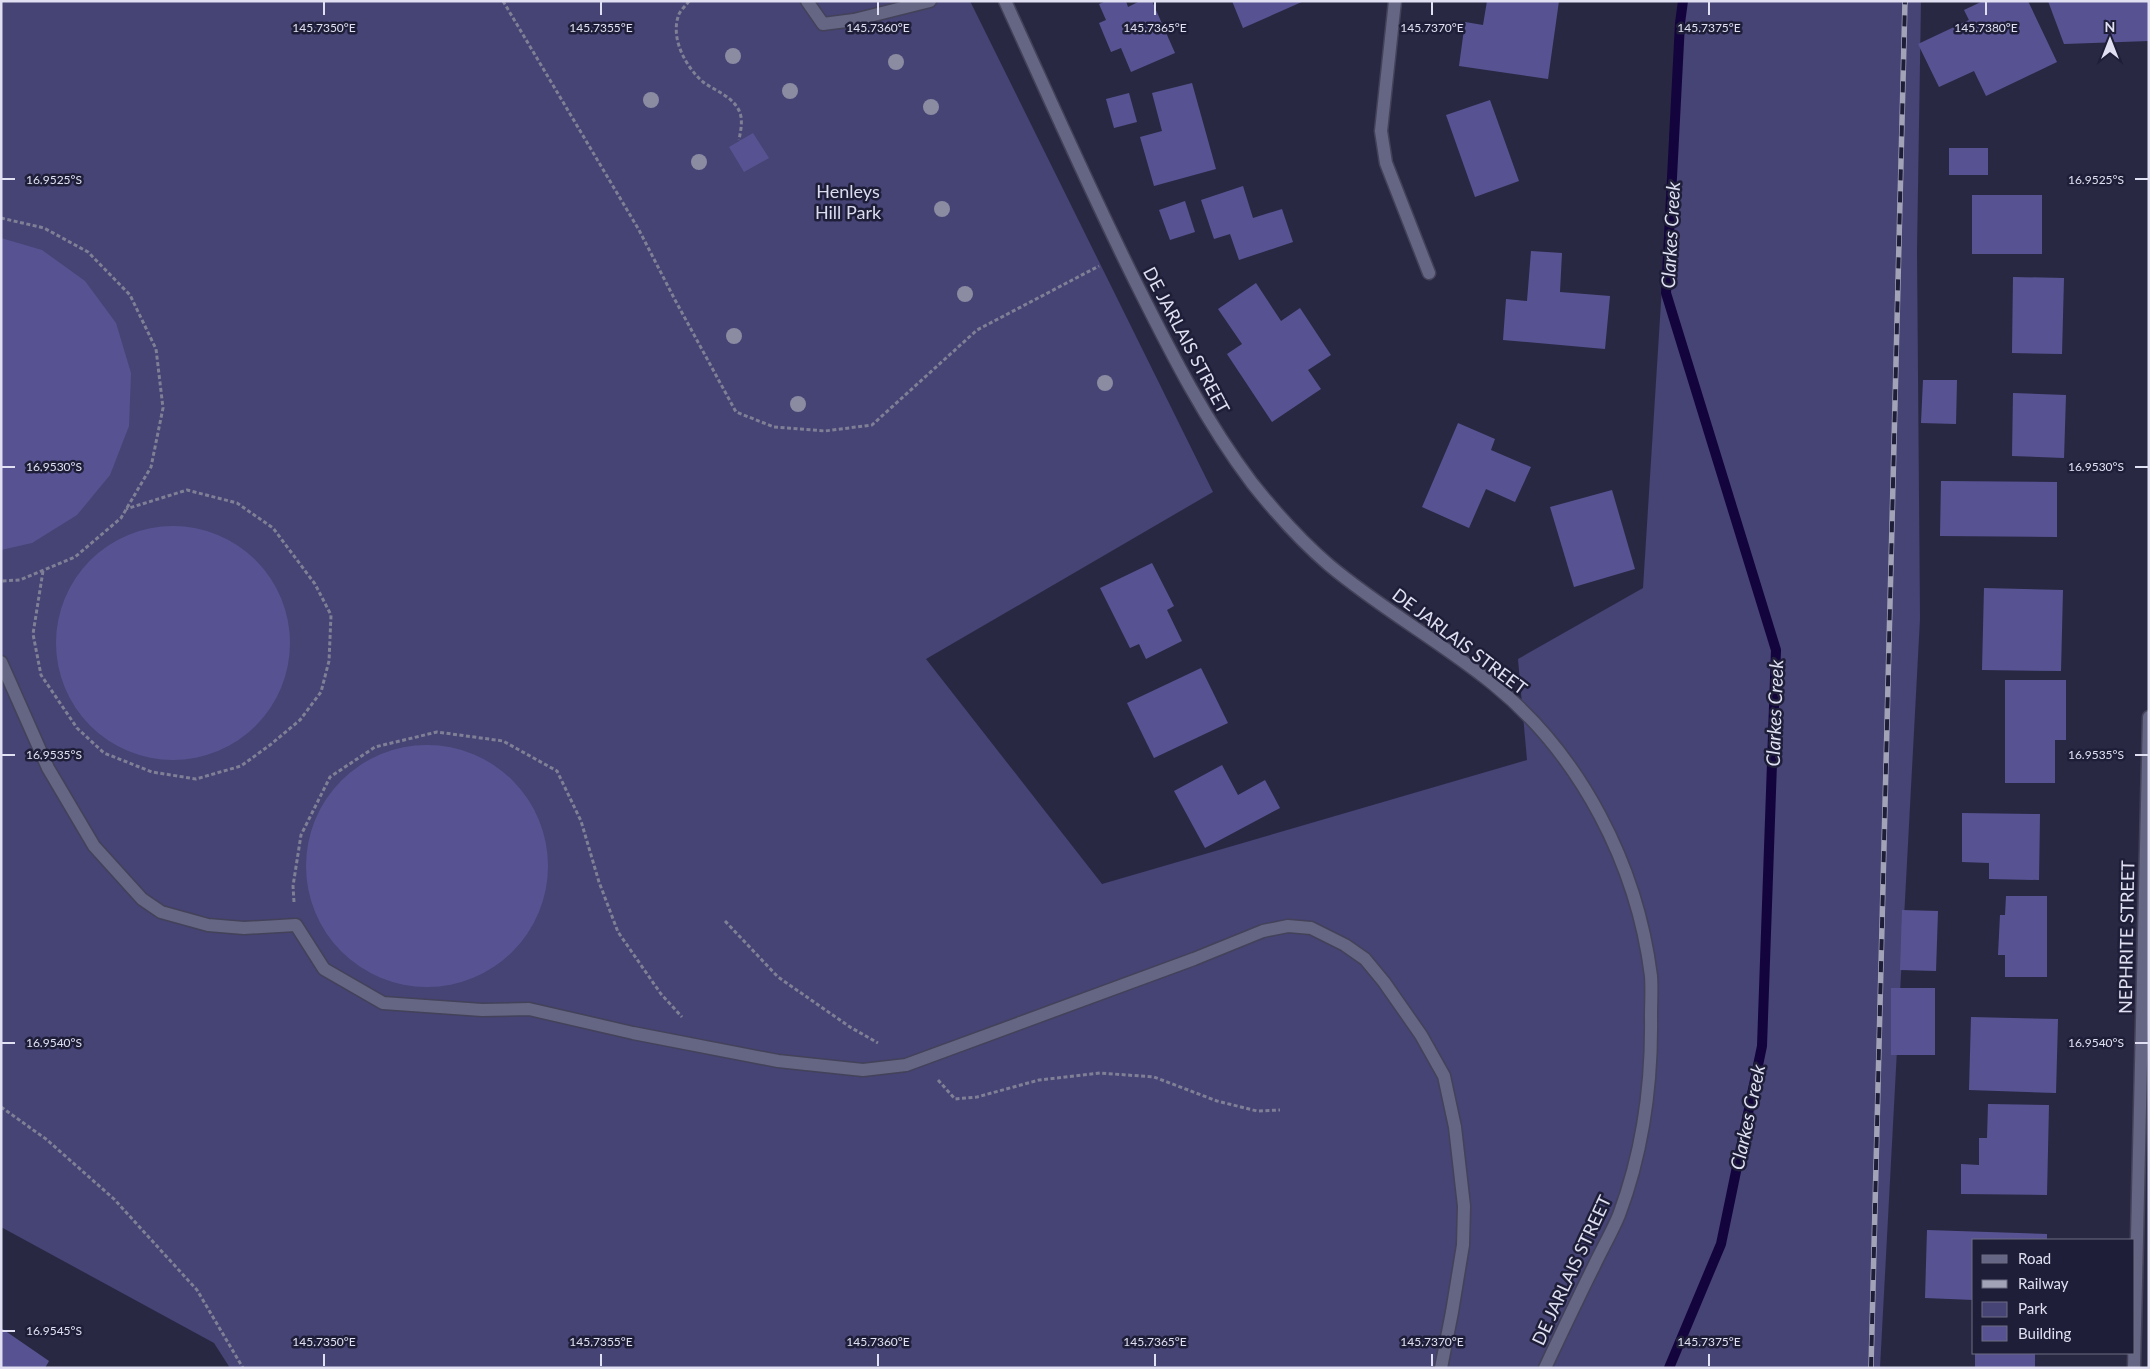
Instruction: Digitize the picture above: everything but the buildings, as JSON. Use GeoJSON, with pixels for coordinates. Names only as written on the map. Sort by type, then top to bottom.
{"type":"FeatureCollection","features":[{"type":"Feature","properties":{"kind":"street"},"geometry":{"type":"LineString","coordinates":[[807,1],[823,24],[854,20],[930,1]]}},
{"type":"Feature","properties":{"kind":"street","name":"DE JARLAIS STREET"},"geometry":{"type":"LineString","coordinates":[[1005,1],[1122,254],[1181,370],[1213,427],[1252,483],[1288,526],[1330,566],[1496,686],[1537,726],[1572,770],[1609,833],[1629,879],[1641,924],[1651,978],[1652,1048],[1647,1109],[1634,1165],[1618,1216],[1544,1368]]}},
{"type":"Feature","properties":{"kind":"street"},"geometry":{"type":"LineString","coordinates":[[1395,1],[1381,131],[1386,163],[1429,273]]}},
{"type":"Feature","properties":{"kind":"street"},"geometry":{"type":"LineString","coordinates":[[1,662],[48,768],[94,846],[142,899],[161,912],[208,925],[244,928],[296,925],[324,969],[384,1003],[482,1010],[529,1009],[633,1033],[778,1061],[863,1070],[906,1065],[1194,959],[1263,931],[1288,926],[1311,928],[1365,959],[1421,1035],[1444,1076],[1455,1127],[1464,1206],[1463,1245],[1441,1368]]}},
{"type":"Feature","properties":{"kind":"street","name":"NEPHRITE STREET"},"geometry":{"type":"LineString","coordinates":[[2135,1341],[2145,1072],[2149,717]]}},
{"type":"Feature","properties":{"kind":"street","name":"NEPHRITE STREET"},"geometry":{"type":"LineString","coordinates":[[2134,1368],[2135,1354]]}},
{"type":"Feature","properties":{"kind":"path"},"geometry":{"type":"LineString","coordinates":[[503,1],[639,230],[736,412],[774,427],[825,431],[872,425],[977,330],[1122,254]]}},
{"type":"Feature","properties":{"kind":"path"},"geometry":{"type":"LineString","coordinates":[[689,1],[678,16],[677,34],[682,56],[703,81],[719,91],[738,107],[742,123],[739,140]]}},
{"type":"Feature","properties":{"kind":"path"},"geometry":{"type":"LineString","coordinates":[[1,218],[44,228],[88,252],[130,295],[156,349],[163,408],[151,466],[121,518],[75,558],[20,580],[1,581]]}},
{"type":"Feature","properties":{"kind":"path"},"geometry":{"type":"LineString","coordinates":[[43,571],[33,634],[41,676],[76,728],[104,753],[152,772],[196,779],[240,766],[270,745],[300,720],[321,692],[329,661],[331,615],[315,584],[273,528],[237,503],[187,490],[126,508]]}},
{"type":"Feature","properties":{"kind":"path"},"geometry":{"type":"LineString","coordinates":[[296,925],[293,886],[301,835],[330,777],[375,748],[437,732],[503,740],[557,771],[581,821],[599,882],[618,932],[661,994],[710,1048]]}},
{"type":"Feature","properties":{"kind":"path"},"geometry":{"type":"LineString","coordinates":[[1,1107],[46,1140],[114,1199],[197,1290],[243,1368]]}},
{"type":"Feature","properties":{"kind":"green space","name":"Henleys Hill Park"},"geometry":{"type":"Polygon","coordinates":[[[1,1],[970,1],[1213,492],[926,659],[1102,884],[1527,760],[1518,659],[1643,588],[1680,1],[1921,1],[1917,250],[1920,619],[1880,1368],[230,1368],[214,1343],[1,1227],[1,1]]]}},
{"type":"Feature","properties":{"kind":"waterway","name":"Clarkes Creek"},"geometry":{"type":"LineString","coordinates":[[1669,1368],[1721,1244],[1762,1046],[1776,650],[1666,293],[1680,23],[1683,1]]}},
{"type":"Feature","properties":{"kind":"railway"},"geometry":{"type":"LineString","coordinates":[[1871,1368],[1905,1]]}}]}
